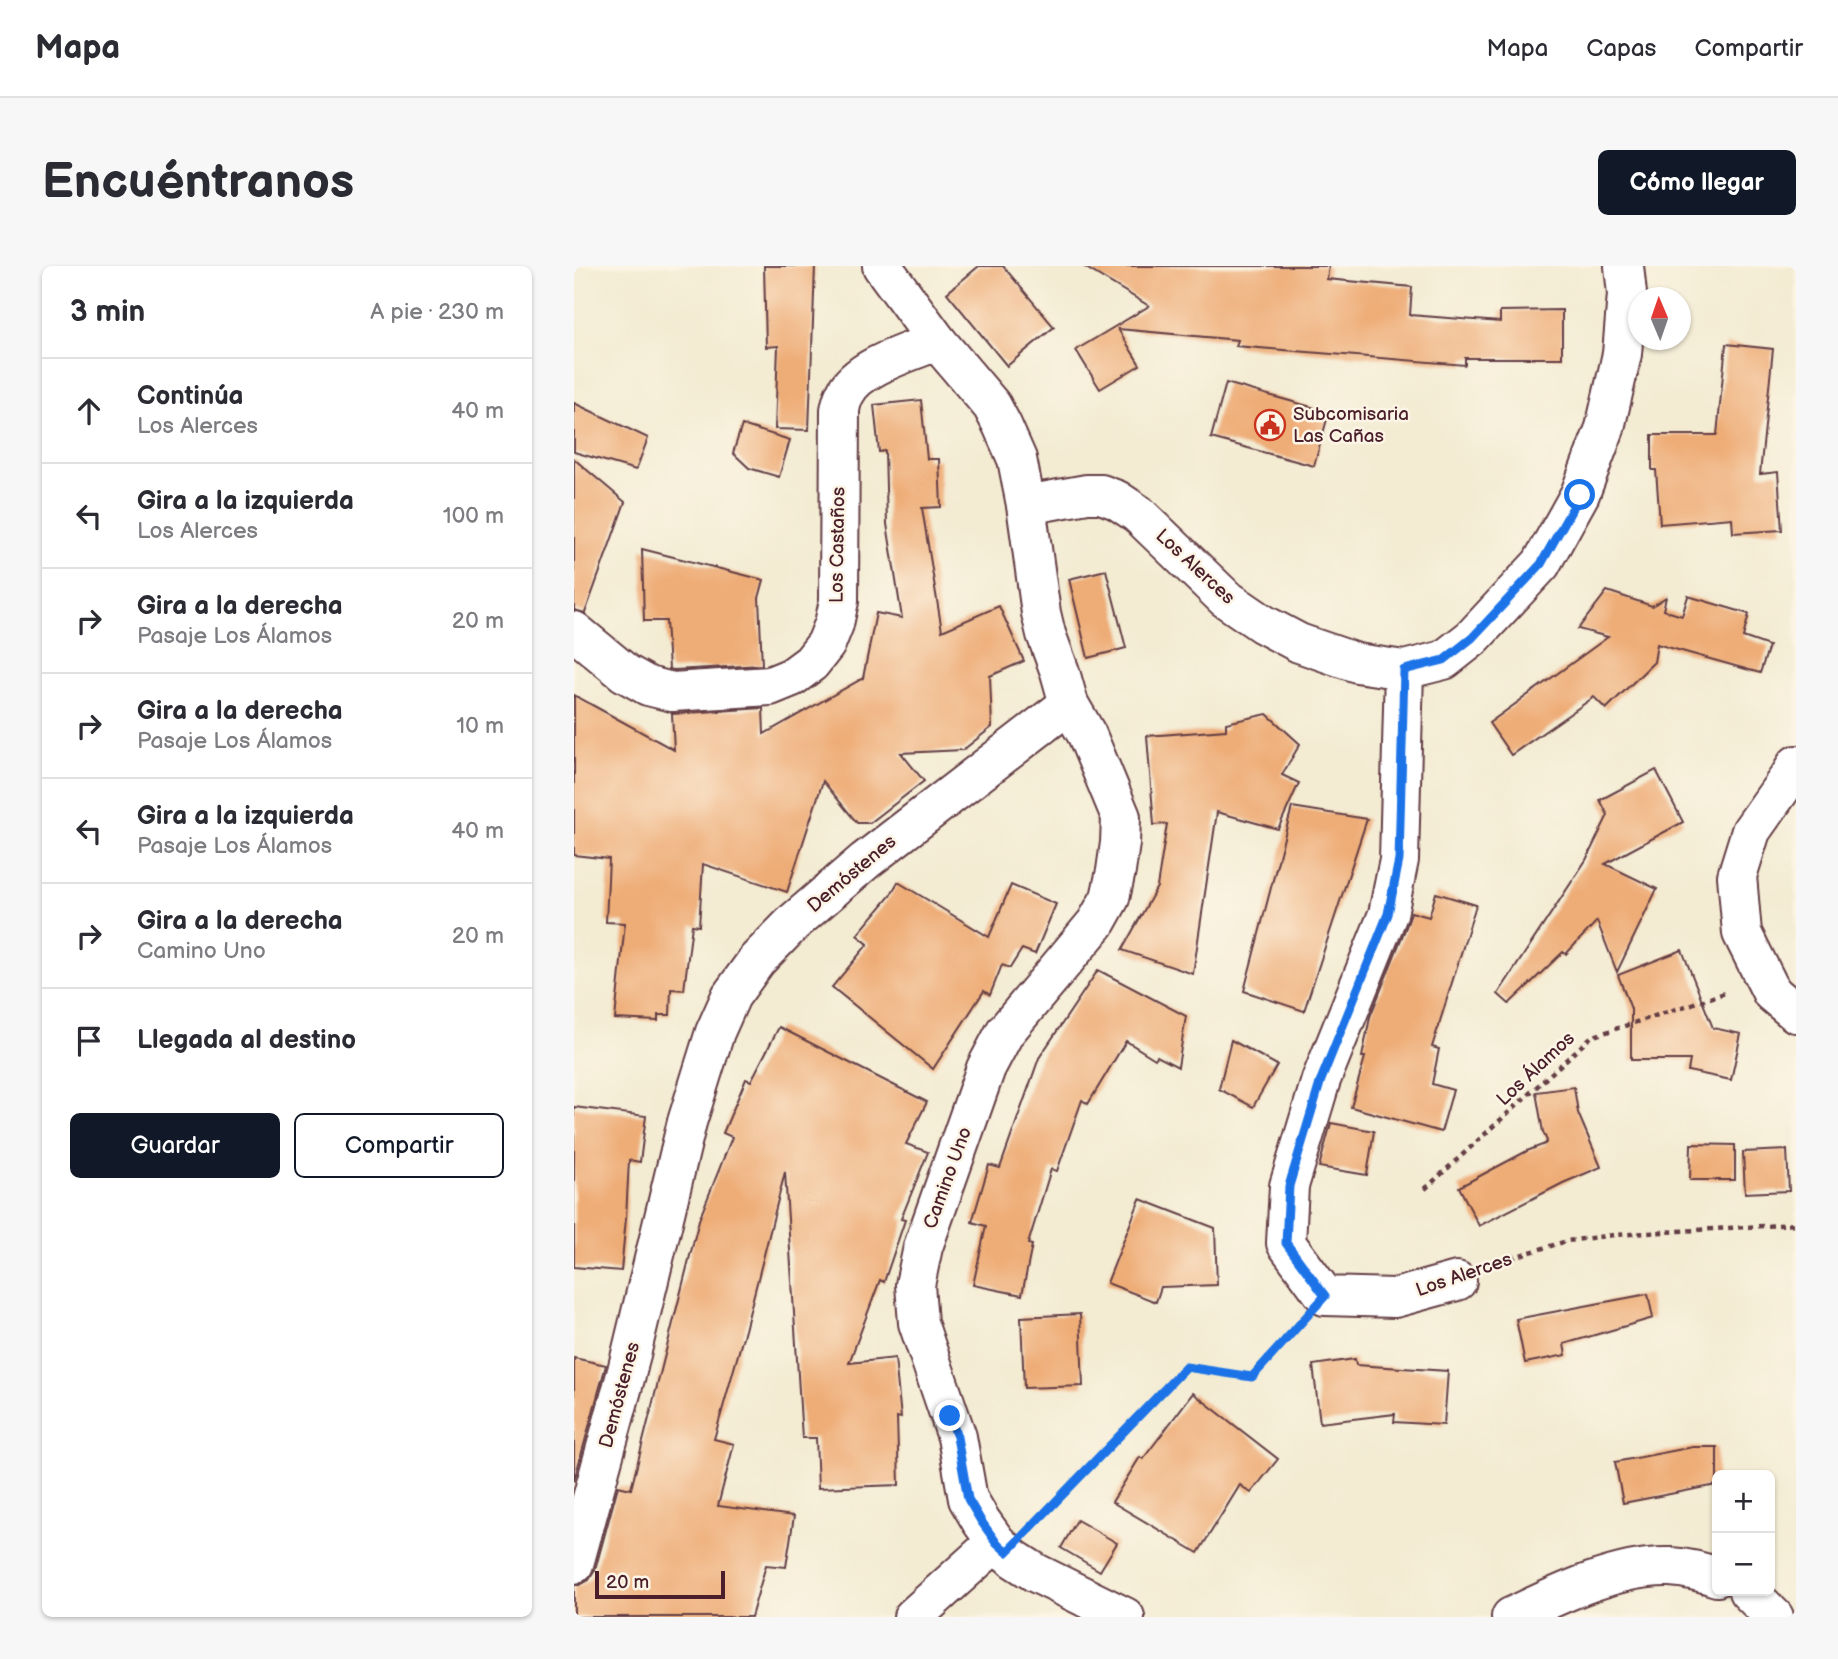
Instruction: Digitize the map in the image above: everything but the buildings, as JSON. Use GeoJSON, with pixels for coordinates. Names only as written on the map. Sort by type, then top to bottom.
{"type":"FeatureCollection","features":[{"type":"Feature","properties":{"kind":"street"},"geometry":{"type":"LineString","coordinates":[[882,266],[937,341],[992,406],[1017,459],[1041,612],[1069,704]]}},
{"type":"Feature","properties":{"kind":"street","name":"Los Alerces"},"geometry":{"type":"LineString","coordinates":[[1026,505],[1101,494],[1117,500],[1138,514],[1225,598],[1299,643],[1357,663],[1404,670],[1444,660],[1472,638],[1541,564],[1580,495],[1605,428],[1622,354],[1627,294],[1624,266]]}},
{"type":"Feature","properties":{"kind":"street","name":"Los Castaños"},"geometry":{"type":"LineString","coordinates":[[574,631],[625,673],[648,686],[672,692],[770,686],[792,677],[811,663],[826,644],[839,601],[840,410],[845,394],[856,379],[871,368],[937,341]]}},
{"type":"Feature","properties":{"kind":"street"},"geometry":{"type":"LineString","coordinates":[[1325,1296],[1286,1243],[1289,1186],[1321,1080],[1388,914],[1399,860],[1404,670]]}},
{"type":"Feature","properties":{"kind":"street","name":"Demóstenes"},"geometry":{"type":"LineString","coordinates":[[574,1564],[580,1524],[627,1371],[687,1122],[715,1032],[731,996],[757,960],[804,913],[865,861],[1069,704]]}},
{"type":"Feature","properties":{"kind":"street","name":"Camino Uno"},"geometry":{"type":"LineString","coordinates":[[1069,704],[1087,735],[1121,817],[1120,844],[1110,898],[1096,923],[1005,1032],[986,1068],[923,1247],[915,1285],[918,1323],[957,1437],[968,1499],[981,1521],[1014,1559],[1036,1573],[1125,1617]]}},
{"type":"Feature","properties":{"kind":"street"},"geometry":{"type":"LineString","coordinates":[[1796,765],[1751,831],[1737,876],[1742,933],[1772,993],[1796,1013]]}},
{"type":"Feature","properties":{"kind":"street","name":"Los Alerces"},"geometry":{"type":"LineString","coordinates":[[1325,1296],[1395,1298],[1457,1281]]}},
{"type":"Feature","properties":{"kind":"street"},"geometry":{"type":"LineString","coordinates":[[913,1617],[1001,1547]]}},
{"type":"Feature","properties":{"kind":"street"},"geometry":{"type":"LineString","coordinates":[[1511,1617],[1561,1593],[1627,1571],[1670,1567],[1712,1576]]}},
{"type":"Feature","properties":{"kind":"street"},"geometry":{"type":"LineString","coordinates":[[1753,1596],[1774,1617]]}},
{"type":"Feature","properties":{"kind":"path","name":"Los Álamos"},"geometry":{"type":"LineString","coordinates":[[1426,1189],[1591,1037],[1766,980]]}},
{"type":"Feature","properties":{"kind":"path","name":"Los Alerces"},"geometry":{"type":"LineString","coordinates":[[1457,1281],[1507,1259],[1567,1241],[1614,1235],[1796,1224]]}},
{"type":"Feature","properties":{"kind":"path"},"geometry":{"type":"LineString","coordinates":[[1001,1547],[1186,1367],[1252,1377],[1325,1296]]}},
{"type":"Feature","properties":{"kind":"place","name":"Subcomisaria Las Cañas"},"geometry":{"type":"Point","coordinates":[1270,425]}},
{"type":"Feature","properties":{"kind":"route"},"geometry":{"type":"LineString","coordinates":[[950,1416],[957,1437],[968,1499],[996,1542],[1007,1552],[1186,1367],[1252,1377],[1325,1296],[1286,1243],[1289,1186],[1321,1080],[1388,914],[1399,860],[1404,670],[1444,660],[1472,638],[1541,564],[1580,495]]}}]}
